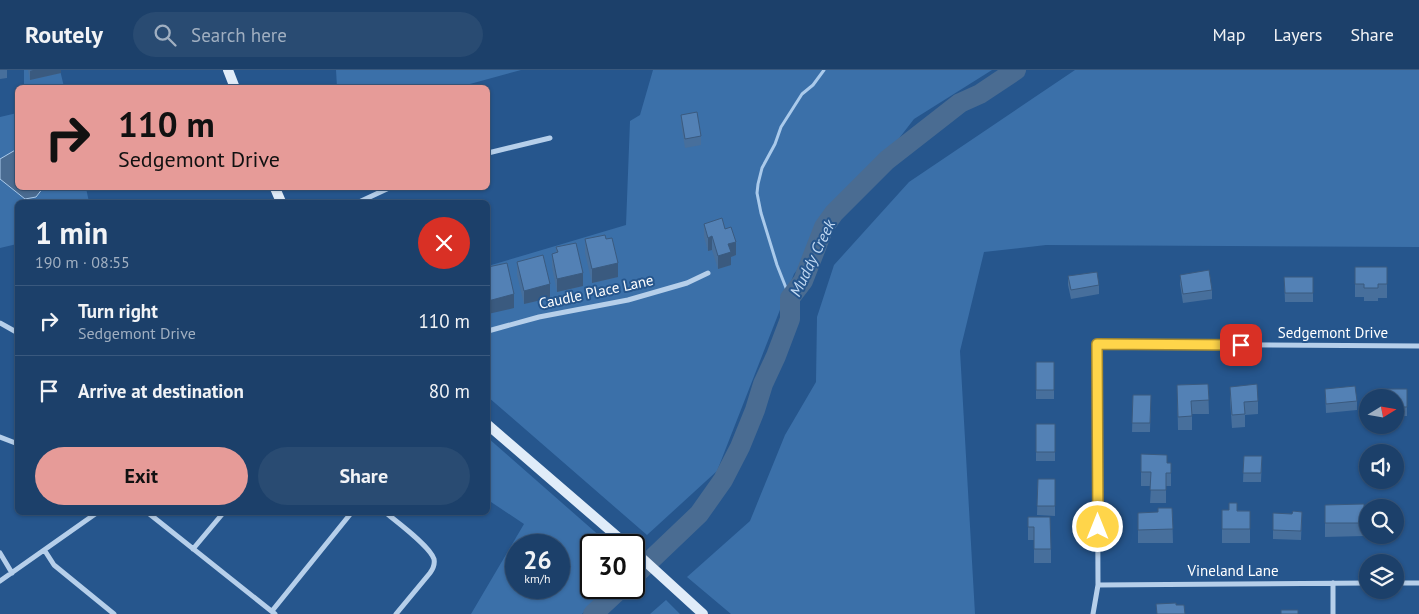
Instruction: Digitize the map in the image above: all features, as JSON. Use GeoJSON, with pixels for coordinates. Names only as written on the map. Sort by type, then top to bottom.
{"type":"FeatureCollection","features":[{"type":"Feature","properties":{"kind":"main road"},"geometry":{"type":"LineString","coordinates":[[228,70],[234,85]]}},
{"type":"Feature","properties":{"kind":"main road"},"geometry":{"type":"LineString","coordinates":[[490,427],[614,534]]}},
{"type":"Feature","properties":{"kind":"main road"},"geometry":{"type":"LineString","coordinates":[[645,561],[703,614]]}},
{"type":"Feature","properties":{"kind":"street"},"geometry":{"type":"LineString","coordinates":[[490,153],[550,138]]}},
{"type":"Feature","properties":{"kind":"street"},"geometry":{"type":"LineString","coordinates":[[363,200],[385,190]]}},
{"type":"Feature","properties":{"kind":"street","name":"Caudle Place Lane"},"geometry":{"type":"LineString","coordinates":[[490,331],[539,317],[628,300],[687,282],[708,273]]}},
{"type":"Feature","properties":{"kind":"street"},"geometry":{"type":"LineString","coordinates":[[0,323],[15,331]]}},
{"type":"Feature","properties":{"kind":"street","name":"Sedgemont Drive"},"geometry":{"type":"LineString","coordinates":[[1093,614],[1098,585],[1097,344],[1419,346]]}},
{"type":"Feature","properties":{"kind":"street"},"geometry":{"type":"LineString","coordinates":[[0,437],[15,443]]}},
{"type":"Feature","properties":{"kind":"street"},"geometry":{"type":"LineString","coordinates":[[0,581],[94,515]]}},
{"type":"Feature","properties":{"kind":"street"},"geometry":{"type":"LineString","coordinates":[[151,515],[273,613],[350,515]]}},
{"type":"Feature","properties":{"kind":"street"},"geometry":{"type":"LineString","coordinates":[[193,549],[221,515]]}},
{"type":"Feature","properties":{"kind":"street"},"geometry":{"type":"LineString","coordinates":[[388,515],[427,548],[434,557],[434,568],[396,614]]}},
{"type":"Feature","properties":{"kind":"street"},"geometry":{"type":"LineString","coordinates":[[45,551],[54,565],[114,614]]}},
{"type":"Feature","properties":{"kind":"street"},"geometry":{"type":"LineString","coordinates":[[0,553],[12,573]]}},
{"type":"Feature","properties":{"kind":"street"},"geometry":{"type":"LineString","coordinates":[[1333,583],[1333,614]]}},
{"type":"Feature","properties":{"kind":"street","name":"Vineland Lane"},"geometry":{"type":"LineString","coordinates":[[1098,585],[1359,583]]}},
{"type":"Feature","properties":{"kind":"street"},"geometry":{"type":"LineString","coordinates":[[1404,583],[1419,583]]}},
{"type":"Feature","properties":{"kind":"shaded area"},"geometry":{"type":"Polygon","coordinates":[[[24,70],[60,70],[64,85],[24,85],[24,70]]]}},
{"type":"Feature","properties":{"kind":"shaded area"},"geometry":{"type":"Polygon","coordinates":[[[336,70],[521,70],[466,85],[337,85],[336,70]]]}},
{"type":"Feature","properties":{"kind":"shaded area"},"geometry":{"type":"Polygon","coordinates":[[[653,70],[992,70],[914,119],[794,274],[717,471],[647,535],[490,399],[490,265],[626,225],[630,121],[640,115],[653,70]]]}},
{"type":"Feature","properties":{"kind":"shaded area"},"geometry":{"type":"Polygon","coordinates":[[[1075,70],[1419,70],[1419,247],[1046,245],[984,252],[960,351],[975,614],[731,614],[687,577],[750,521],[785,435],[816,382],[817,317],[834,265],[909,182],[1075,70]]]}},
{"type":"Feature","properties":{"kind":"shaded area"},"geometry":{"type":"Polygon","coordinates":[[[15,113],[15,190],[86,190],[89,200],[15,200],[15,244],[0,248],[0,117],[15,113]]]}},
{"type":"Feature","properties":{"kind":"shaded area"},"geometry":{"type":"Polygon","coordinates":[[[15,150],[15,190],[41,190],[36,197],[25,199],[0,179],[0,159],[15,150]]]}},
{"type":"Feature","properties":{"kind":"shaded area"},"geometry":{"type":"Polygon","coordinates":[[[490,440],[597,534],[580,534],[580,599],[597,599],[582,614],[471,614],[505,556],[505,599],[570,599],[570,534],[518,534],[524,524],[490,501],[490,440]]]}},
{"type":"Feature","properties":{"kind":"shaded area"},"geometry":{"type":"Polygon","coordinates":[[[666,600],[680,614],[650,614],[666,600]]]}},
{"type":"Feature","properties":{"kind":"building"},"geometry":{"type":"Polygon","coordinates":[[[697,112],[701,136],[685,139],[681,115],[697,112]]]}},
{"type":"Feature","properties":{"kind":"building"},"geometry":{"type":"Polygon","coordinates":[[[722,218],[725,229],[731,227],[736,242],[728,244],[731,252],[718,256],[712,236],[708,238],[704,224],[722,218]]]}},
{"type":"Feature","properties":{"kind":"building"},"geometry":{"type":"Polygon","coordinates":[[[605,235],[606,239],[612,238],[618,263],[592,269],[585,239],[605,235]]]}},
{"type":"Feature","properties":{"kind":"building"},"geometry":{"type":"Polygon","coordinates":[[[576,243],[583,273],[557,279],[552,254],[558,252],[556,247],[576,243]]]}},
{"type":"Feature","properties":{"kind":"building"},"geometry":{"type":"Polygon","coordinates":[[[543,255],[550,284],[524,291],[517,262],[543,255]]]}},
{"type":"Feature","properties":{"kind":"building"},"geometry":{"type":"Polygon","coordinates":[[[507,263],[514,294],[490,300],[490,267],[507,263]]]}},
{"type":"Feature","properties":{"kind":"building"},"geometry":{"type":"Polygon","coordinates":[[[1355,267],[1387,267],[1387,284],[1378,284],[1378,288],[1364,288],[1364,284],[1355,284],[1355,267]]]}},
{"type":"Feature","properties":{"kind":"building"},"geometry":{"type":"Polygon","coordinates":[[[1209,270],[1212,290],[1183,294],[1180,275],[1209,270]]]}},
{"type":"Feature","properties":{"kind":"building"},"geometry":{"type":"Polygon","coordinates":[[[1097,272],[1099,285],[1071,290],[1068,276],[1097,272]]]}},
{"type":"Feature","properties":{"kind":"building"},"geometry":{"type":"Polygon","coordinates":[[[1284,277],[1313,277],[1313,293],[1285,293],[1284,277]]]}},
{"type":"Feature","properties":{"kind":"building"},"geometry":{"type":"Polygon","coordinates":[[[1036,362],[1054,362],[1054,390],[1036,390],[1036,362]]]}},
{"type":"Feature","properties":{"kind":"building"},"geometry":{"type":"Polygon","coordinates":[[[1208,384],[1209,400],[1191,401],[1192,416],[1178,417],[1177,385],[1208,384]]]}},
{"type":"Feature","properties":{"kind":"building"},"geometry":{"type":"Polygon","coordinates":[[[1257,384],[1258,401],[1244,402],[1245,414],[1232,415],[1230,387],[1257,384]]]}},
{"type":"Feature","properties":{"kind":"building"},"geometry":{"type":"Polygon","coordinates":[[[1355,386],[1357,401],[1326,404],[1325,389],[1355,386]]]}},
{"type":"Feature","properties":{"kind":"building"},"geometry":{"type":"Polygon","coordinates":[[[1404,389],[1407,389],[1407,407],[1404,407],[1404,389]]]}},
{"type":"Feature","properties":{"kind":"building"},"geometry":{"type":"Polygon","coordinates":[[[1133,395],[1151,395],[1150,423],[1132,423],[1133,395]]]}},
{"type":"Feature","properties":{"kind":"building"},"geometry":{"type":"Polygon","coordinates":[[[1036,424],[1055,424],[1055,452],[1036,452],[1036,424]]]}},
{"type":"Feature","properties":{"kind":"building"},"geometry":{"type":"Polygon","coordinates":[[[1141,454],[1167,455],[1167,463],[1171,463],[1171,473],[1166,473],[1166,490],[1150,490],[1151,472],[1141,472],[1141,454]]]}},
{"type":"Feature","properties":{"kind":"building"},"geometry":{"type":"Polygon","coordinates":[[[1244,456],[1262,456],[1261,473],[1243,473],[1244,456]]]}},
{"type":"Feature","properties":{"kind":"building"},"geometry":{"type":"Polygon","coordinates":[[[1038,479],[1055,479],[1055,506],[1037,506],[1038,479]]]}},
{"type":"Feature","properties":{"kind":"building"},"geometry":{"type":"Polygon","coordinates":[[[1229,503],[1237,503],[1237,511],[1250,511],[1250,529],[1222,529],[1222,510],[1229,510],[1229,503]]]}},
{"type":"Feature","properties":{"kind":"building"},"geometry":{"type":"Polygon","coordinates":[[[1359,504],[1359,523],[1325,523],[1325,505],[1359,504]]]}},
{"type":"Feature","properties":{"kind":"building"},"geometry":{"type":"Polygon","coordinates":[[[1158,508],[1172,508],[1173,529],[1138,530],[1138,513],[1158,512],[1158,508]]]}},
{"type":"Feature","properties":{"kind":"building"},"geometry":{"type":"Polygon","coordinates":[[[1293,511],[1302,512],[1301,531],[1273,530],[1273,513],[1292,514],[1293,511]]]}},
{"type":"Feature","properties":{"kind":"building"},"geometry":{"type":"Polygon","coordinates":[[[1028,517],[1050,517],[1051,549],[1034,549],[1034,527],[1028,527],[1028,517]]]}},
{"type":"Feature","properties":{"kind":"building"},"geometry":{"type":"Polygon","coordinates":[[[1176,603],[1176,605],[1184,605],[1185,614],[1157,614],[1156,604],[1176,603]]]}},
{"type":"Feature","properties":{"kind":"building"},"geometry":{"type":"Polygon","coordinates":[[[1281,610],[1298,610],[1298,614],[1281,614],[1281,610]]]}},
{"type":"Feature","properties":{"kind":"waterway"},"geometry":{"type":"LineString","coordinates":[[790,298],[777,265],[761,213],[757,193],[758,184],[762,168],[775,144],[781,127],[802,94],[813,85],[824,70]]}},
{"type":"Feature","properties":{"kind":"waterway","name":"Muddy Creek"},"geometry":{"type":"LineString","coordinates":[[645,566],[699,514],[723,480],[740,447],[790,319],[790,298],[803,281],[824,227],[834,213],[887,160],[960,103],[980,94],[1016,70]]}},
{"type":"Feature","properties":{"kind":"waterway","name":"Muddy Creek"},"geometry":{"type":"LineString","coordinates":[[593,614],[609,599]]}},
{"type":"Feature","properties":{"kind":"route"},"geometry":{"type":"LineString","coordinates":[[1098,527],[1097,344],[1241,345]]}}]}
